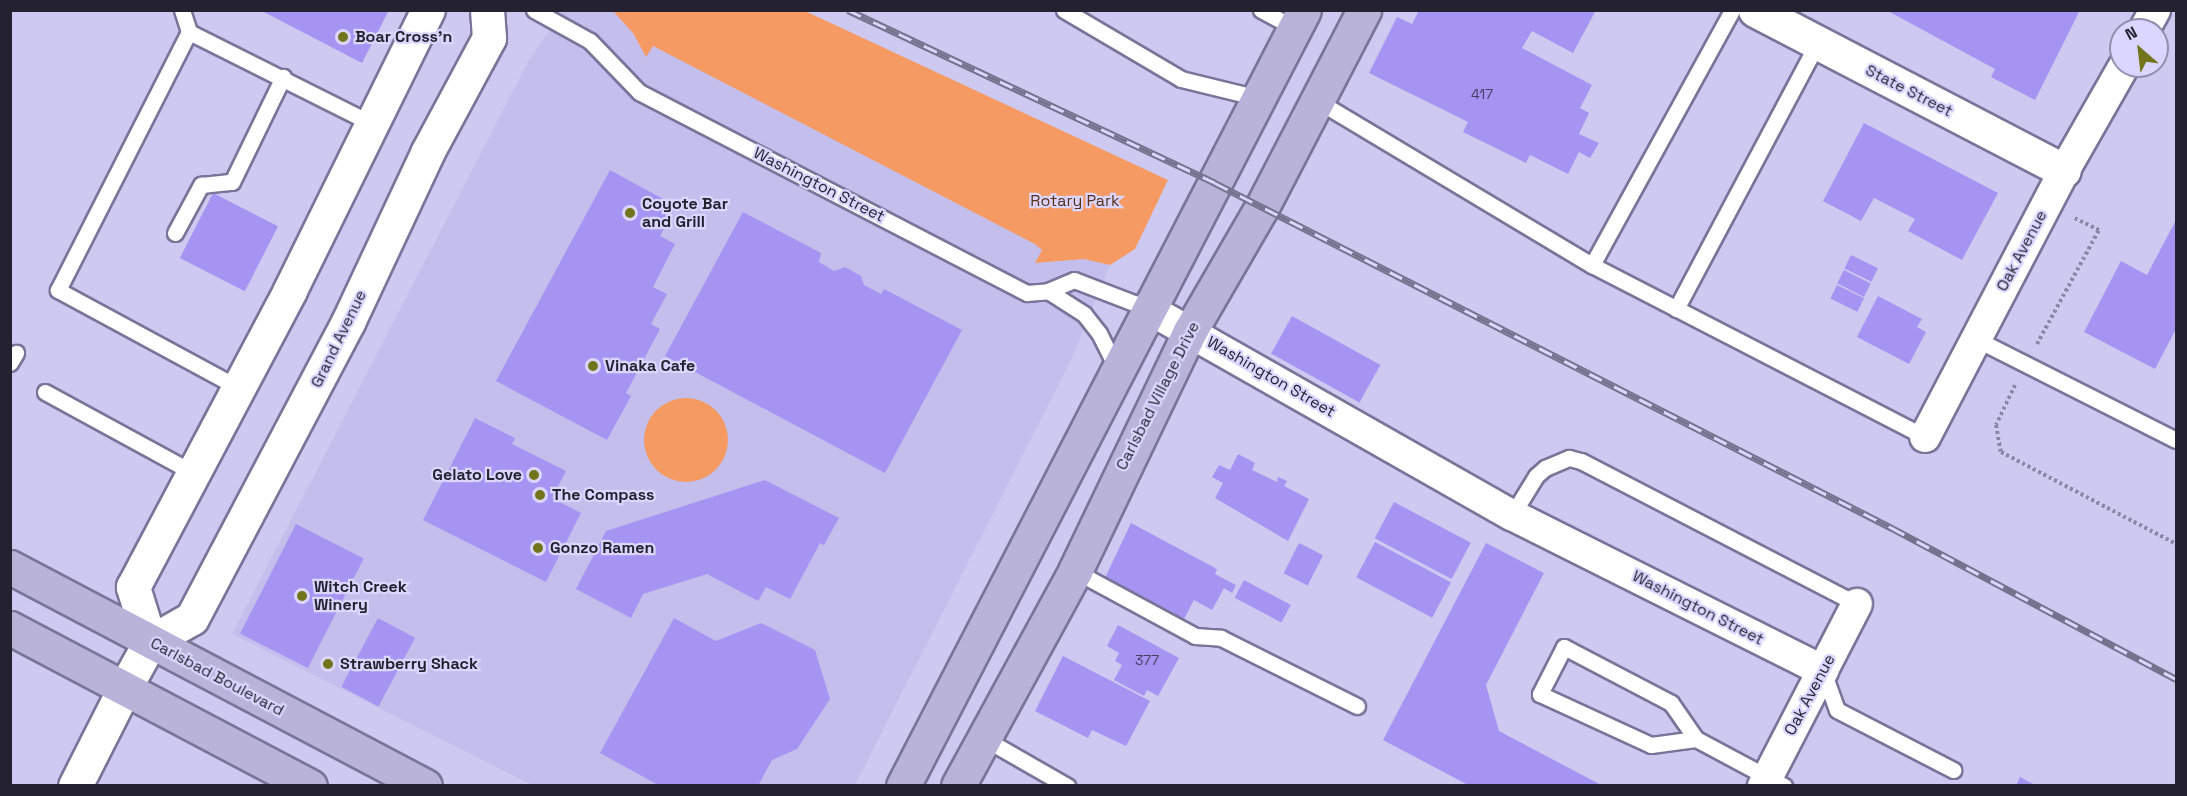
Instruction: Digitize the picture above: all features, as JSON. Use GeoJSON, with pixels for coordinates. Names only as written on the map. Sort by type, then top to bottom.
{"type":"FeatureCollection","features":[{"type":"Feature","properties":{"kind":"main road"},"geometry":{"type":"LineString","coordinates":[[75,786],[150,642],[134,587],[192,472],[239,388],[429,10]]}},
{"type":"Feature","properties":{"kind":"main road","name":"Grand Avenue"},"geometry":{"type":"LineString","coordinates":[[150,642],[192,618],[299,417],[427,153],[489,38],[487,10]]}},
{"type":"Feature","properties":{"kind":"main road","name":"Carlsbad Village Drive"},"geometry":{"type":"LineString","coordinates":[[958,786],[1075,571],[1190,331],[1262,207],[1364,10]]}},
{"type":"Feature","properties":{"kind":"main road","name":"State Street"},"geometry":{"type":"LineString","coordinates":[[1755,10],[2064,171]]}},
{"type":"Feature","properties":{"kind":"main road"},"geometry":{"type":"LineString","coordinates":[[903,786],[1147,308],[1299,19]]}},
{"type":"Feature","properties":{"kind":"main road","name":"Carlsbad Boulevard"},"geometry":{"type":"LineString","coordinates":[[10,567],[425,786]]}},
{"type":"Feature","properties":{"kind":"main road"},"geometry":{"type":"LineString","coordinates":[[10,628],[310,786]]}},
{"type":"Feature","properties":{"kind":"street","name":"Oak Avenue"},"geometry":{"type":"LineString","coordinates":[[1925,437],[2064,171],[2117,78]]}},
{"type":"Feature","properties":{"kind":"street","name":"Washington Street"},"geometry":{"type":"LineString","coordinates":[[1147,308],[1512,514],[1823,670]]}},
{"type":"Feature","properties":{"kind":"street","name":"Oak Avenue"},"geometry":{"type":"LineString","coordinates":[[1772,783],[1823,670],[1857,604]]}},
{"type":"Feature","properties":{"kind":"lane"},"geometry":{"type":"LineString","coordinates":[[182,10],[189,32],[58,290],[239,388]]}},
{"type":"Feature","properties":{"kind":"lane","name":"Washington Street"},"geometry":{"type":"LineString","coordinates":[[534,10],[590,41],[639,92],[1027,293],[1048,291],[1074,279],[1147,308]]}},
{"type":"Feature","properties":{"kind":"lane"},"geometry":{"type":"LineString","coordinates":[[1064,10],[1182,79],[1259,98]]}},
{"type":"Feature","properties":{"kind":"lane"},"geometry":{"type":"LineString","coordinates":[[1261,10],[1299,19]]}},
{"type":"Feature","properties":{"kind":"lane"},"geometry":{"type":"LineString","coordinates":[[1592,265],[1732,10]]}},
{"type":"Feature","properties":{"kind":"lane"},"geometry":{"type":"LineString","coordinates":[[189,32],[373,124]]}},
{"type":"Feature","properties":{"kind":"lane"},"geometry":{"type":"LineString","coordinates":[[1676,309],[1817,44]]}},
{"type":"Feature","properties":{"kind":"lane"},"geometry":{"type":"LineString","coordinates":[[175,234],[201,185],[232,182],[283,77]]}},
{"type":"Feature","properties":{"kind":"lane"},"geometry":{"type":"LineString","coordinates":[[1316,100],[1592,265],[1925,437]]}},
{"type":"Feature","properties":{"kind":"lane"},"geometry":{"type":"LineString","coordinates":[[1048,291],[1084,314],[1099,333],[1117,369]]}},
{"type":"Feature","properties":{"kind":"lane"},"geometry":{"type":"LineString","coordinates":[[1976,339],[2174,435]]}},
{"type":"Feature","properties":{"kind":"lane"},"geometry":{"type":"LineString","coordinates":[[45,392],[192,472]]}},
{"type":"Feature","properties":{"kind":"lane"},"geometry":{"type":"LineString","coordinates":[[1512,514],[1536,476],[1545,468],[1569,458],[1581,461],[1857,604]]}},
{"type":"Feature","properties":{"kind":"lane"},"geometry":{"type":"LineString","coordinates":[[1075,571],[1195,636],[1221,638],[1357,706]]}},
{"type":"Feature","properties":{"kind":"lane"},"geometry":{"type":"LineString","coordinates":[[1696,739],[1651,746],[1540,694],[1564,647],[1671,703],[1696,739],[1772,783]]}},
{"type":"Feature","properties":{"kind":"lane"},"geometry":{"type":"LineString","coordinates":[[1823,670],[1837,710],[1953,770]]}},
{"type":"Feature","properties":{"kind":"lane"},"geometry":{"type":"LineString","coordinates":[[985,740],[1067,786]]}},
{"type":"Feature","properties":{"kind":"shaded area"},"geometry":{"type":"Polygon","coordinates":[[[563,11],[613,11],[633,33],[646,57],[653,45],[1035,244],[1042,249],[1036,263],[1084,259],[1110,265],[1071,360],[855,785],[532,785],[232,634],[529,60],[563,11]]]}},
{"type":"Feature","properties":{"kind":"green space","name":"Rotary Park"},"geometry":{"type":"Polygon","coordinates":[[[613,11],[805,11],[1168,180],[1135,249],[1110,265],[1084,259],[1035,263],[1042,250],[1035,244],[653,46],[646,57],[633,33],[613,11]]]}},
{"type":"Feature","properties":{"kind":"green space"},"geometry":{"type":"Polygon","coordinates":[[[686,398],[702,401],[716,410],[725,424],[728,440],[725,456],[716,470],[702,479],[686,482],[670,479],[656,470],[647,456],[644,440],[647,424],[656,410],[670,401],[686,398]]]}},
{"type":"Feature","properties":{"kind":"building","name":"Boar Cross'n"},"geometry":{"type":"Polygon","coordinates":[[[260,10],[389,10],[362,63],[260,10]]]}},
{"type":"Feature","properties":{"kind":"building"},"geometry":{"type":"Polygon","coordinates":[[[1419,10],[1596,10],[1573,53],[1532,31],[1522,48],[1592,85],[1580,108],[1589,113],[1579,134],[1599,143],[1590,158],[1579,152],[1568,174],[1530,155],[1526,163],[1463,132],[1468,122],[1369,73],[1397,17],[1412,24],[1419,10]]]}},
{"type":"Feature","properties":{"kind":"building"},"geometry":{"type":"Polygon","coordinates":[[[1886,10],[2080,10],[2035,100],[1991,77],[1995,69],[1886,10]]]}},
{"type":"Feature","properties":{"kind":"building"},"geometry":{"type":"Polygon","coordinates":[[[1864,123],[1998,193],[1962,260],[1908,231],[1915,219],[1874,198],[1861,221],[1823,201],[1864,123]]]}},
{"type":"Feature","properties":{"kind":"building"},"geometry":{"type":"Polygon","coordinates":[[[610,170],[676,206],[660,236],[675,244],[653,287],[667,294],[651,324],[660,329],[626,393],[631,396],[607,440],[496,381],[610,170]]]}},
{"type":"Feature","properties":{"kind":"building"},"geometry":{"type":"Polygon","coordinates":[[[213,193],[278,226],[245,291],[180,258],[213,193]]]}},
{"type":"Feature","properties":{"kind":"building"},"geometry":{"type":"Polygon","coordinates":[[[743,212],[821,253],[819,262],[834,271],[845,267],[861,276],[864,285],[881,294],[884,289],[962,330],[885,473],[665,356],[743,212]]]}},
{"type":"Feature","properties":{"kind":"building"},"geometry":{"type":"Polygon","coordinates":[[[2176,220],[2176,329],[2155,369],[2084,332],[2121,261],[2147,275],[2176,220]]]}},
{"type":"Feature","properties":{"kind":"building"},"geometry":{"type":"Polygon","coordinates":[[[1851,255],[1878,268],[1871,282],[1844,268],[1851,255]]]}},
{"type":"Feature","properties":{"kind":"building"},"geometry":{"type":"Polygon","coordinates":[[[1844,270],[1871,284],[1864,297],[1837,283],[1844,270]]]}},
{"type":"Feature","properties":{"kind":"building"},"geometry":{"type":"Polygon","coordinates":[[[1837,285],[1864,298],[1857,312],[1830,298],[1837,285]]]}},
{"type":"Feature","properties":{"kind":"building"},"geometry":{"type":"Polygon","coordinates":[[[1878,296],[1922,319],[1917,327],[1926,332],[1909,364],[1857,337],[1878,296]]]}},
{"type":"Feature","properties":{"kind":"building"},"geometry":{"type":"Polygon","coordinates":[[[1292,316],[1380,365],[1359,403],[1271,354],[1292,316]]]}},
{"type":"Feature","properties":{"kind":"building"},"geometry":{"type":"Polygon","coordinates":[[[475,418],[515,438],[512,444],[566,471],[552,498],[581,513],[546,582],[423,520],[475,418]]]}},
{"type":"Feature","properties":{"kind":"building"},"geometry":{"type":"Polygon","coordinates":[[[1238,454],[1255,463],[1252,470],[1277,482],[1278,477],[1287,481],[1284,486],[1309,499],[1288,541],[1215,498],[1223,483],[1212,477],[1219,465],[1230,470],[1238,454]]]}},
{"type":"Feature","properties":{"kind":"building"},"geometry":{"type":"Polygon","coordinates":[[[765,480],[839,518],[824,545],[820,543],[790,599],[766,587],[758,601],[707,574],[643,594],[631,618],[576,589],[606,531],[765,480]]]}},
{"type":"Feature","properties":{"kind":"building"},"geometry":{"type":"Polygon","coordinates":[[[1394,502],[1471,543],[1452,579],[1375,538],[1394,502]]]}},
{"type":"Feature","properties":{"kind":"building"},"geometry":{"type":"Polygon","coordinates":[[[1131,523],[1217,569],[1215,574],[1236,585],[1232,593],[1224,588],[1212,610],[1194,600],[1184,619],[1105,578],[1131,523]]]}},
{"type":"Feature","properties":{"kind":"building","name":"Witch Creek Winery"},"geometry":{"type":"Polygon","coordinates":[[[296,524],[364,559],[308,668],[240,634],[296,524]]]}},
{"type":"Feature","properties":{"kind":"building"},"geometry":{"type":"Polygon","coordinates":[[[1375,542],[1451,582],[1432,618],[1356,577],[1375,542]]]}},
{"type":"Feature","properties":{"kind":"building"},"geometry":{"type":"Polygon","coordinates":[[[1299,543],[1323,555],[1308,586],[1284,573],[1299,543]]]}},
{"type":"Feature","properties":{"kind":"building"},"geometry":{"type":"Polygon","coordinates":[[[1486,543],[1544,573],[1486,685],[1499,731],[1603,786],[1470,786],[1383,740],[1486,543]]]}},
{"type":"Feature","properties":{"kind":"building"},"geometry":{"type":"Polygon","coordinates":[[[1244,580],[1291,605],[1281,623],[1235,598],[1244,580]]]}},
{"type":"Feature","properties":{"kind":"building"},"geometry":{"type":"Polygon","coordinates":[[[378,618],[415,638],[378,707],[341,687],[378,618]]]}},
{"type":"Feature","properties":{"kind":"building"},"geometry":{"type":"Polygon","coordinates":[[[674,618],[716,641],[761,623],[815,650],[830,699],[797,749],[772,760],[758,786],[660,786],[600,753],[674,618]]]}},
{"type":"Feature","properties":{"kind":"building"},"geometry":{"type":"Polygon","coordinates":[[[1118,625],[1179,658],[1158,696],[1147,690],[1144,696],[1114,680],[1122,665],[1115,661],[1119,653],[1107,646],[1118,625]]]}},
{"type":"Feature","properties":{"kind":"building"},"geometry":{"type":"Polygon","coordinates":[[[1063,656],[1150,701],[1126,746],[1092,730],[1088,738],[1035,711],[1063,656]]]}},
{"type":"Feature","properties":{"kind":"building"},"geometry":{"type":"Polygon","coordinates":[[[2020,777],[2037,786],[2016,786],[2020,777]]]}},
{"type":"Feature","properties":{"kind":"railway"},"geometry":{"type":"LineString","coordinates":[[848,10],[1215,183],[1892,528],[2176,679]]}},
{"type":"Feature","properties":{"kind":"place","name":"Boar Cross'n"},"geometry":{"type":"Point","coordinates":[343,37]}},
{"type":"Feature","properties":{"kind":"place","name":"Coyote Bar and Grill"},"geometry":{"type":"Point","coordinates":[630,213]}},
{"type":"Feature","properties":{"kind":"place","name":"Vinaka Cafe"},"geometry":{"type":"Point","coordinates":[593,366]}},
{"type":"Feature","properties":{"kind":"place","name":"Gelato Love"},"geometry":{"type":"Point","coordinates":[534,475]}},
{"type":"Feature","properties":{"kind":"place","name":"The Compass"},"geometry":{"type":"Point","coordinates":[540,495]}},
{"type":"Feature","properties":{"kind":"place","name":"Gonzo Ramen"},"geometry":{"type":"Point","coordinates":[538,548]}},
{"type":"Feature","properties":{"kind":"place","name":"Witch Creek Winery"},"geometry":{"type":"Point","coordinates":[302,596]}},
{"type":"Feature","properties":{"kind":"place","name":"Strawberry Shack"},"geometry":{"type":"Point","coordinates":[328,664]}}]}
